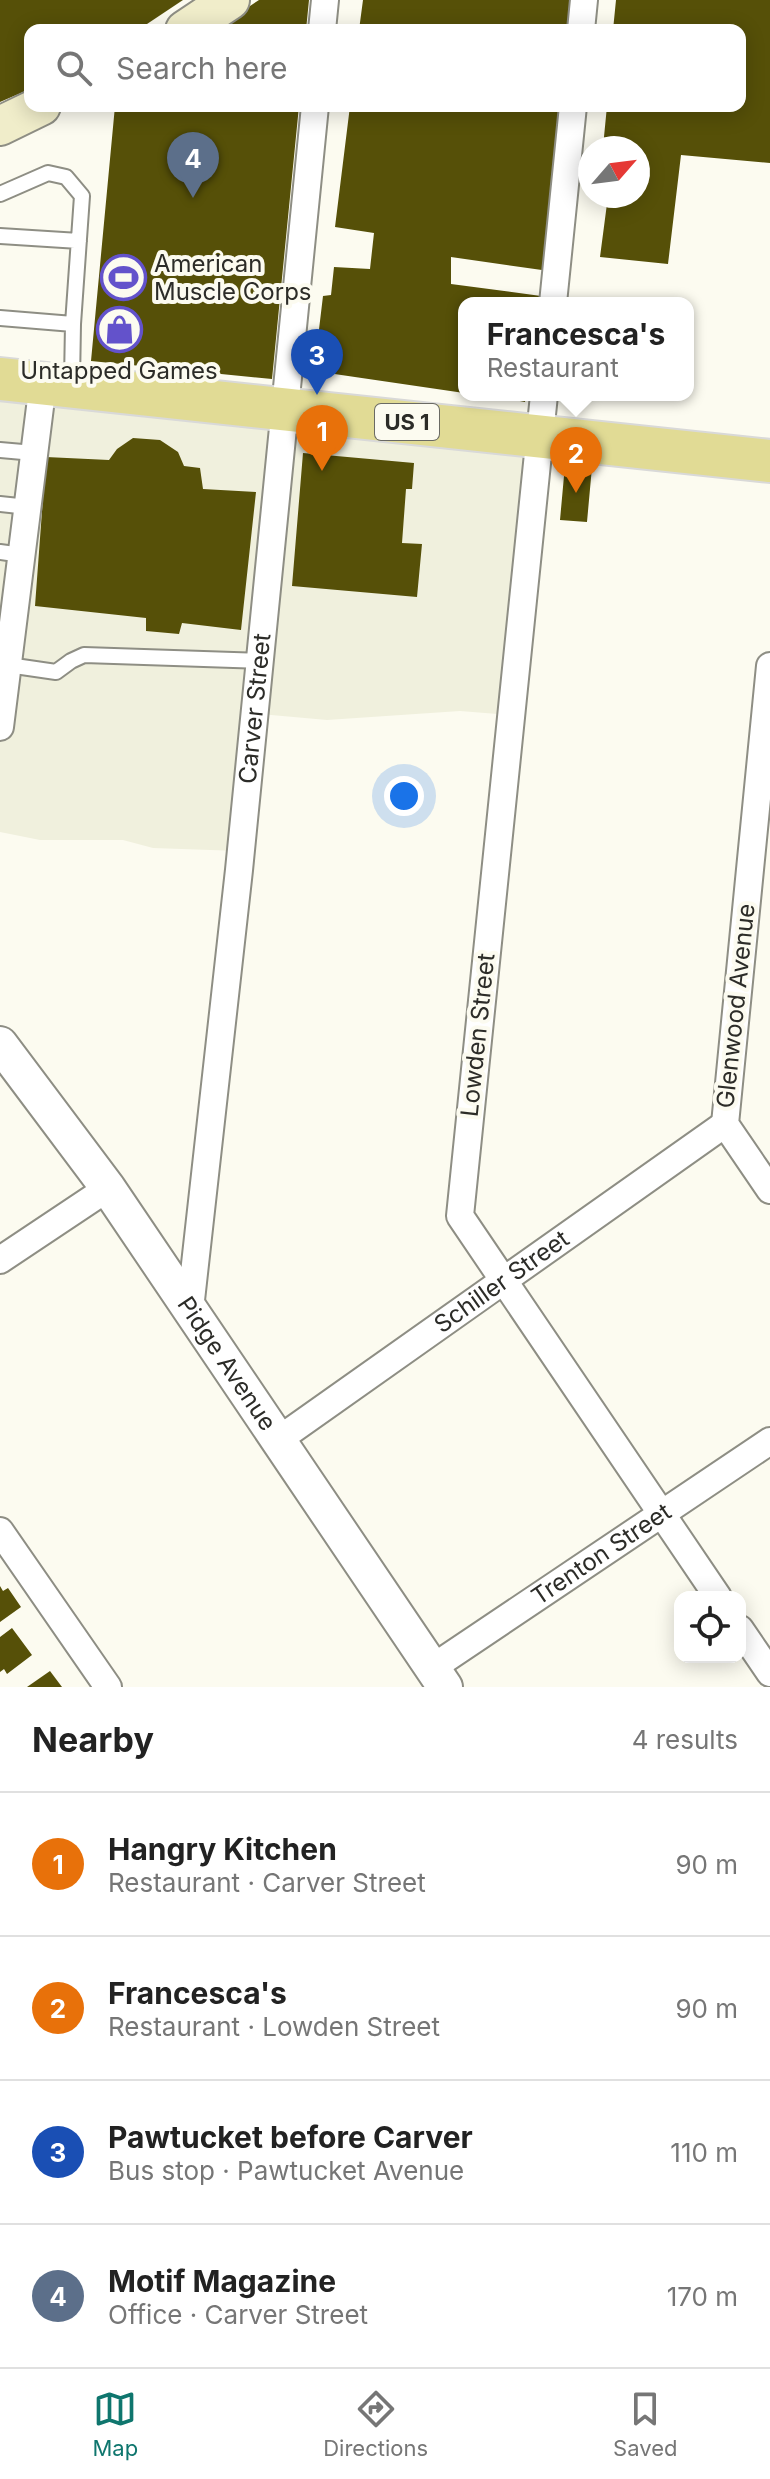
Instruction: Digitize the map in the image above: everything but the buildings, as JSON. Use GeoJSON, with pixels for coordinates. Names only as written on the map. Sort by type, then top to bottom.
{"type":"FeatureCollection","features":[{"type":"Feature","properties":{"kind":"main road"},"geometry":{"type":"LineString","coordinates":[[194,24],[230,0]]}},
{"type":"Feature","properties":{"kind":"main road"},"geometry":{"type":"LineString","coordinates":[[0,126],[29,112]]}},
{"type":"Feature","properties":{"kind":"main road","name":"US 1"},"geometry":{"type":"LineString","coordinates":[[0,379],[770,461]]}},
{"type":"Feature","properties":{"kind":"street"},"geometry":{"type":"LineString","coordinates":[[323,24],[325,0]]}},
{"type":"Feature","properties":{"kind":"street"},"geometry":{"type":"LineString","coordinates":[[582,24],[584,0]]}},
{"type":"Feature","properties":{"kind":"street","name":"Carver Street"},"geometry":{"type":"LineString","coordinates":[[190,1309],[260,661],[314,112]]}},
{"type":"Feature","properties":{"kind":"street"},"geometry":{"type":"LineString","coordinates":[[554,297],[572,112]]}},
{"type":"Feature","properties":{"kind":"street"},"geometry":{"type":"LineString","coordinates":[[0,727],[8,665],[11,554],[28,507],[34,453],[57,384]]}},
{"type":"Feature","properties":{"kind":"street","name":"Lowden Street"},"geometry":{"type":"LineString","coordinates":[[543,401],[460,1216],[714,1591]]}},
{"type":"Feature","properties":{"kind":"street","name":"Glenwood Avenue"},"geometry":{"type":"LineString","coordinates":[[770,666],[725,1124],[770,1190]]}},
{"type":"Feature","properties":{"kind":"street","name":"Pidge Avenue"},"geometry":{"type":"LineString","coordinates":[[0,1044],[108,1188],[439,1678]]}},
{"type":"Feature","properties":{"kind":"street","name":"Schiller Street"},"geometry":{"type":"LineString","coordinates":[[278,1440],[725,1124]]}},
{"type":"Feature","properties":{"kind":"street"},"geometry":{"type":"LineString","coordinates":[[0,1260],[108,1188]]}},
{"type":"Feature","properties":{"kind":"street","name":"Trenton Street"},"geometry":{"type":"LineString","coordinates":[[439,1678],[661,1514],[770,1441]]}},
{"type":"Feature","properties":{"kind":"street"},"geometry":{"type":"LineString","coordinates":[[0,1531],[108,1687]]}},
{"type":"Feature","properties":{"kind":"street"},"geometry":{"type":"LineString","coordinates":[[746,1638],[770,1673]]}},
{"type":"Feature","properties":{"kind":"lane"},"geometry":{"type":"LineString","coordinates":[[0,194],[48,173],[66,177],[82,196],[73,324],[57,384]]}},
{"type":"Feature","properties":{"kind":"lane"},"geometry":{"type":"LineString","coordinates":[[0,236],[79,241]]}},
{"type":"Feature","properties":{"kind":"lane"},"geometry":{"type":"LineString","coordinates":[[0,318],[73,324]]}},
{"type":"Feature","properties":{"kind":"lane"},"geometry":{"type":"LineString","coordinates":[[0,450],[34,453]]}},
{"type":"Feature","properties":{"kind":"lane"},"geometry":{"type":"LineString","coordinates":[[0,504],[28,507]]}},
{"type":"Feature","properties":{"kind":"lane"},"geometry":{"type":"LineString","coordinates":[[8,665],[56,672],[84,655],[260,661]]}},
{"type":"Feature","properties":{"kind":"shaded area"},"geometry":{"type":"Polygon","coordinates":[[[0,385],[534,439],[510,715],[460,711],[327,720],[260,714],[239,851],[153,848],[123,840],[40,840],[0,832],[0,385]]]}},
{"type":"Feature","properties":{"kind":"place","name":"Motif Magazine"},"geometry":{"type":"Point","coordinates":[193,198]}},
{"type":"Feature","properties":{"kind":"place","name":"American Muscle Corps"},"geometry":{"type":"Point","coordinates":[123,278]}},
{"type":"Feature","properties":{"kind":"place","name":"Untapped Games"},"geometry":{"type":"Point","coordinates":[119,329]}},
{"type":"Feature","properties":{"kind":"place","name":"Pawtucket before Carver"},"geometry":{"type":"Point","coordinates":[317,395]}},
{"type":"Feature","properties":{"kind":"place","name":"Hangry Kitchen"},"geometry":{"type":"Point","coordinates":[322,471]}},
{"type":"Feature","properties":{"kind":"place","name":"Francesca's"},"geometry":{"type":"Point","coordinates":[576,493]}}]}
